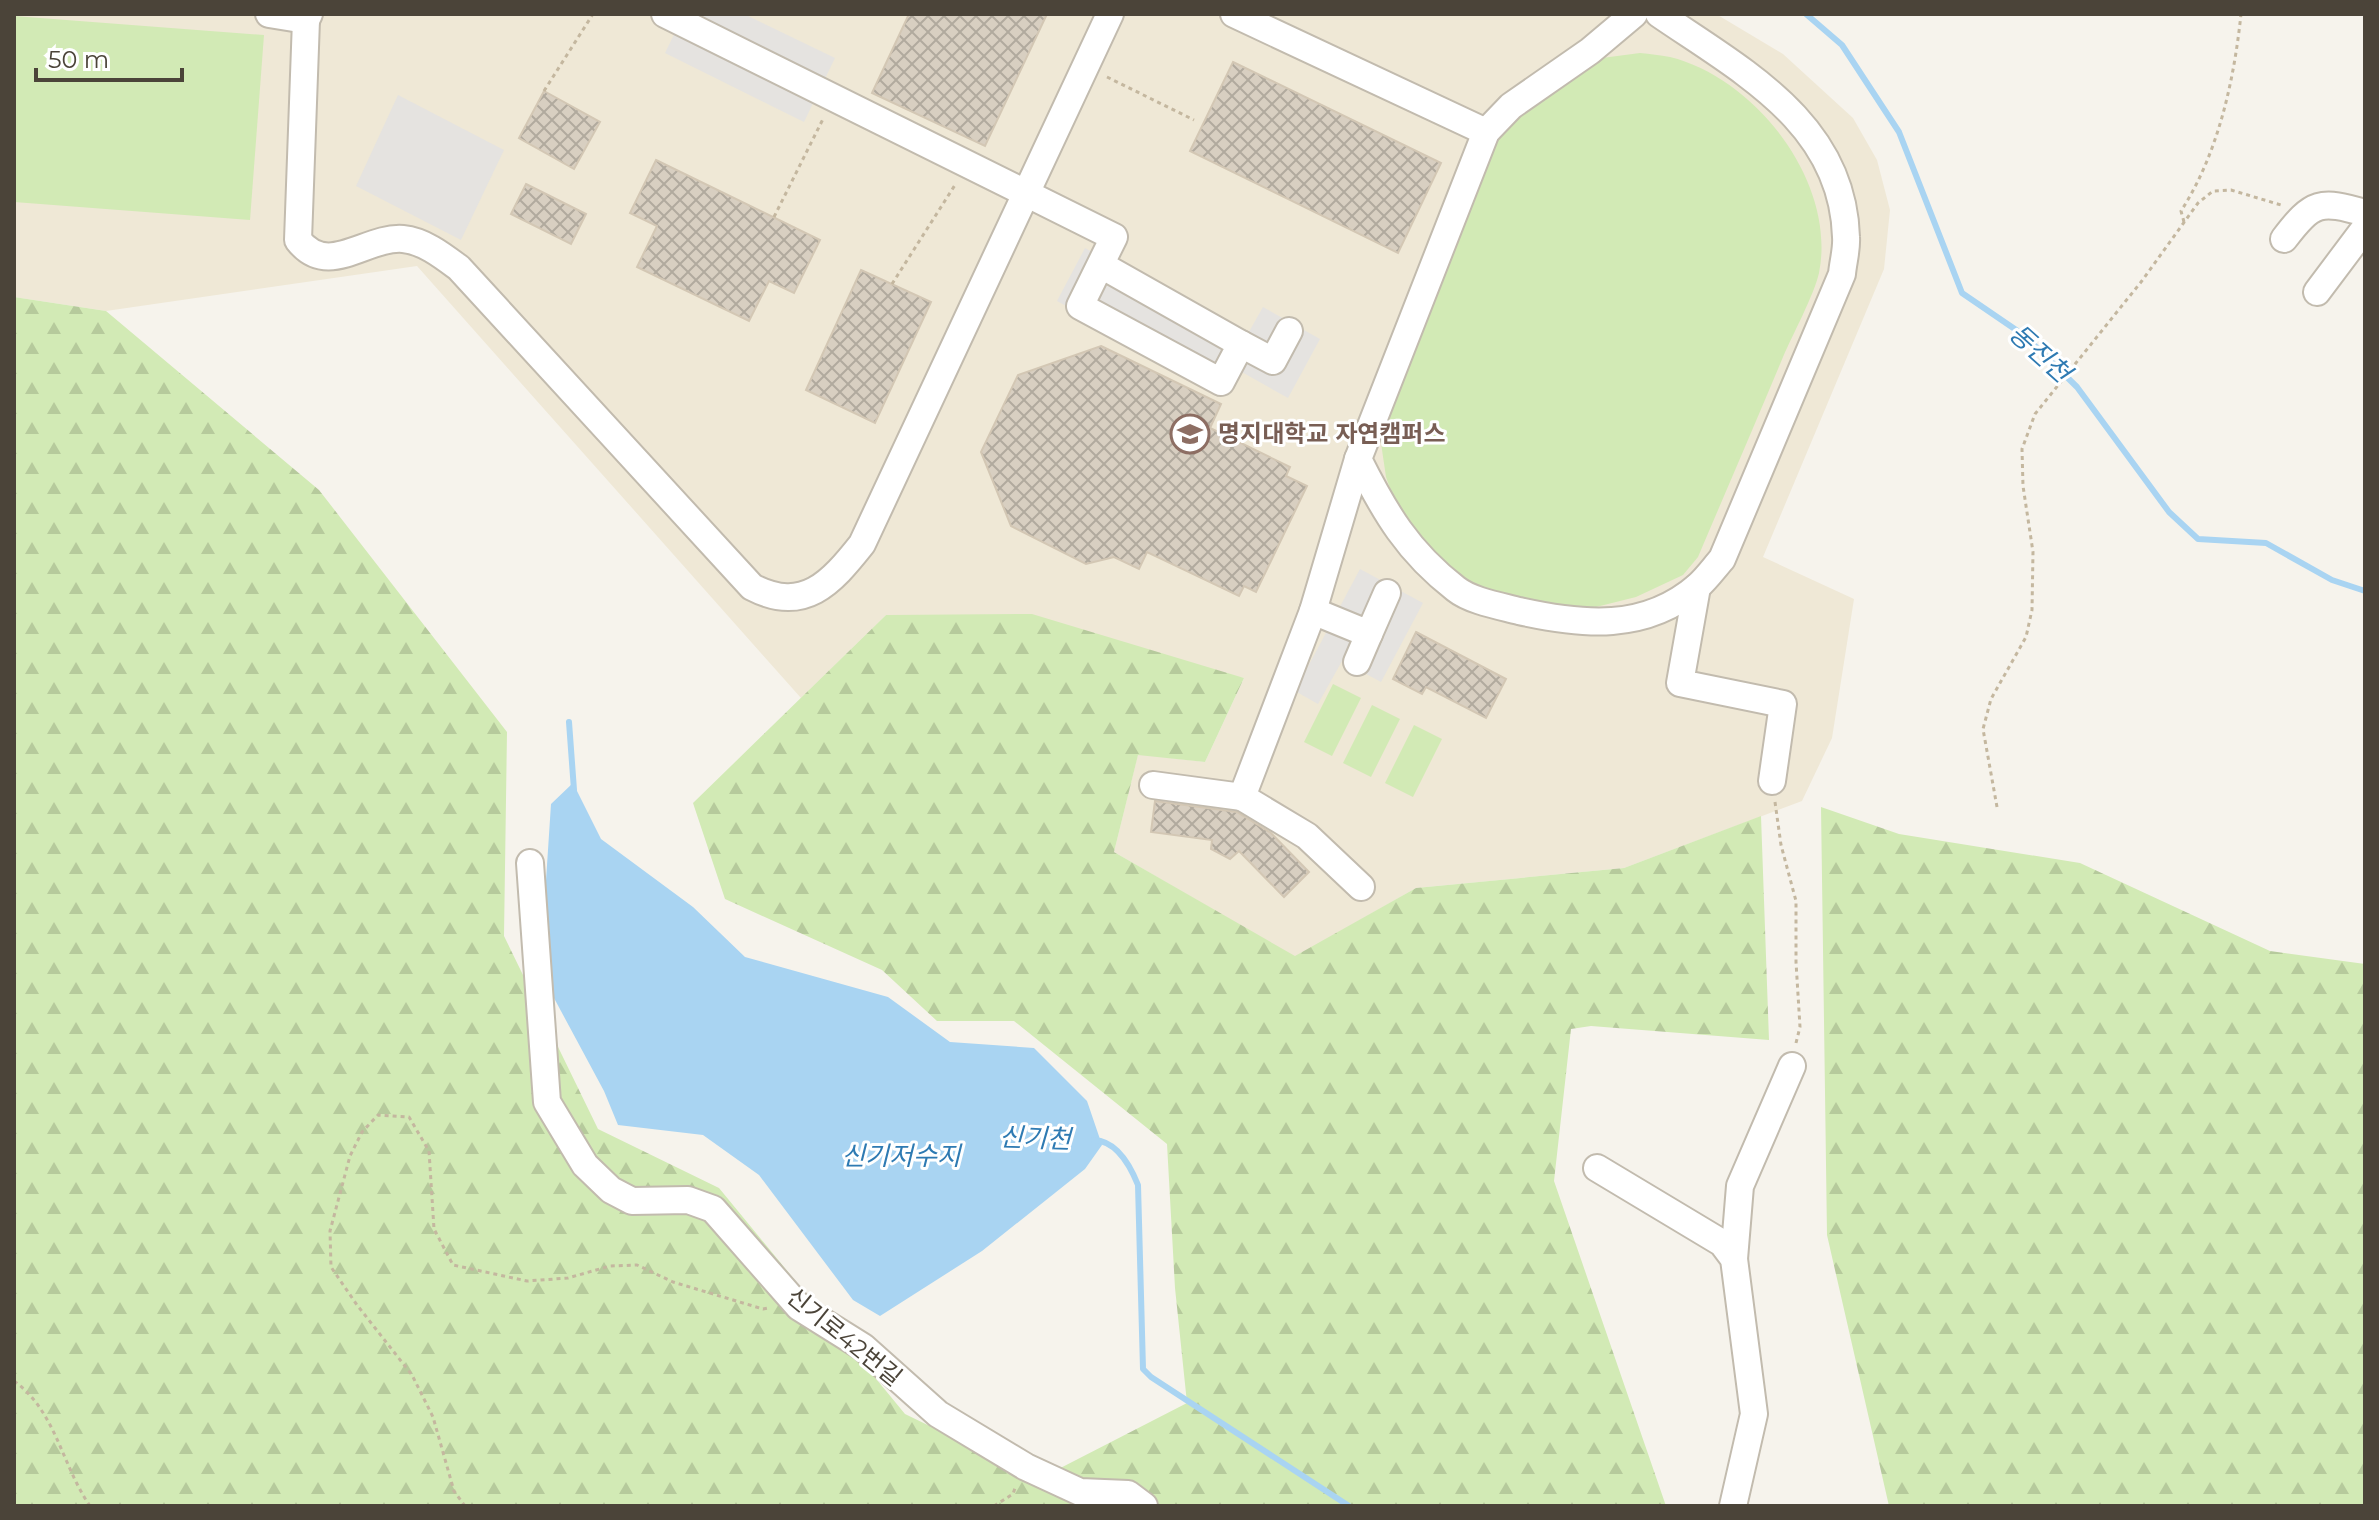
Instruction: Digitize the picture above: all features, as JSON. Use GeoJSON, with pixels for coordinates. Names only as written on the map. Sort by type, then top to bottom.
{"type":"FeatureCollection","features":[{"type":"Feature","properties":{"kind":"street"},"geometry":{"type":"LineString","coordinates":[[269,14],[308,17],[298,240],[307,252],[325,258],[401,238],[442,255],[459,268],[752,587],[784,599],[808,594],[838,575],[862,544],[1110,14]]}},
{"type":"Feature","properties":{"kind":"street"},"geometry":{"type":"LineString","coordinates":[[665,14],[1114,237],[1080,306],[1221,382],[1241,344]]}},
{"type":"Feature","properties":{"kind":"street"},"geometry":{"type":"LineString","coordinates":[[1234,14],[1486,132]]}},
{"type":"Feature","properties":{"kind":"street"},"geometry":{"type":"LineString","coordinates":[[1242,797],[1313,611],[1358,459],[1486,132],[1511,106],[1590,51],[1634,14]]}},
{"type":"Feature","properties":{"kind":"street"},"geometry":{"type":"LineString","coordinates":[[1358,459],[1383,509],[1421,559],[1459,592],[1504,607],[1541,616],[1601,622],[1632,620],[1664,608],[1697,587],[1722,559],[1842,274],[1847,239],[1834,177],[1813,135],[1787,106],[1659,14]]}},
{"type":"Feature","properties":{"kind":"street"},"geometry":{"type":"LineString","coordinates":[[2284,239],[2302,215],[2315,207],[2334,205],[2365,213]]}},
{"type":"Feature","properties":{"kind":"street"},"geometry":{"type":"LineString","coordinates":[[2317,292],[2365,228]]}},
{"type":"Feature","properties":{"kind":"street"},"geometry":{"type":"LineString","coordinates":[[1101,265],[1273,361],[1289,331]]}},
{"type":"Feature","properties":{"kind":"street"},"geometry":{"type":"LineString","coordinates":[[1697,587],[1680,683],[1783,704],[1772,781]]}},
{"type":"Feature","properties":{"kind":"street"},"geometry":{"type":"LineString","coordinates":[[1357,662],[1387,593]]}},
{"type":"Feature","properties":{"kind":"street"},"geometry":{"type":"LineString","coordinates":[[1313,611],[1369,634]]}},
{"type":"Feature","properties":{"kind":"street"},"geometry":{"type":"LineString","coordinates":[[1153,785],[1242,797],[1307,836],[1361,887]]}},
{"type":"Feature","properties":{"kind":"street","name":"신기로42번길"},"geometry":{"type":"LineString","coordinates":[[530,863],[547,1102],[585,1165],[611,1190],[632,1201],[688,1200],[713,1209],[796,1303],[863,1347],[938,1414],[1026,1467],[1080,1492],[1128,1494],[1144,1506]]}},
{"type":"Feature","properties":{"kind":"street"},"geometry":{"type":"LineString","coordinates":[[1733,1506],[1754,1414],[1734,1259],[1740,1186],[1792,1066]]}},
{"type":"Feature","properties":{"kind":"street"},"geometry":{"type":"LineString","coordinates":[[1597,1168],[1722,1243],[1734,1259]]}},
{"type":"Feature","properties":{"kind":"path"},"geometry":{"type":"LineString","coordinates":[[544,91],[593,14]]}},
{"type":"Feature","properties":{"kind":"path"},"geometry":{"type":"LineString","coordinates":[[2184,222],[2181,211],[2209,160],[2236,64],[2241,14]]}},
{"type":"Feature","properties":{"kind":"path"},"geometry":{"type":"LineString","coordinates":[[1086,66],[1194,120]]}},
{"type":"Feature","properties":{"kind":"path"},"geometry":{"type":"LineString","coordinates":[[774,217],[833,98]]}},
{"type":"Feature","properties":{"kind":"path"},"geometry":{"type":"LineString","coordinates":[[892,284],[967,165]]}},
{"type":"Feature","properties":{"kind":"path"},"geometry":{"type":"LineString","coordinates":[[1997,807],[1983,729],[1991,699],[2026,637],[2032,610],[2033,552],[2023,486],[2022,449],[2035,414],[2141,282],[2198,203],[2213,191],[2231,190],[2282,205],[2302,215]]}},
{"type":"Feature","properties":{"kind":"path"},"geometry":{"type":"LineString","coordinates":[[1772,781],[1781,845],[1796,901],[1800,1027],[1792,1066]]}},
{"type":"Feature","properties":{"kind":"path"},"geometry":{"type":"LineString","coordinates":[[465,1506],[454,1491],[433,1417],[412,1375],[331,1267],[330,1231],[350,1156],[362,1132],[378,1115],[409,1117],[429,1151],[434,1229],[453,1265],[527,1281],[568,1278],[610,1266],[637,1265],[673,1282],[763,1309],[796,1303]]}},
{"type":"Feature","properties":{"kind":"path"},"geometry":{"type":"LineString","coordinates":[[14,1381],[25,1389],[54,1430],[79,1490],[90,1506]]}},
{"type":"Feature","properties":{"kind":"shaded area","name":"명지대학교 자연캠퍼스"},"geometry":{"type":"Polygon","coordinates":[[[14,14],[1716,14],[1783,54],[1853,118],[1877,160],[1890,210],[1884,269],[1763,557],[1854,599],[1832,738],[1802,801],[1624,868],[1416,888],[1295,957],[1114,852],[1138,754],[1205,762],[1244,678],[886,615],[801,698],[417,266],[106,311],[14,297],[14,14]]]}},
{"type":"Feature","properties":{"kind":"shaded area"},"geometry":{"type":"Polygon","coordinates":[[[684,14],[744,14],[835,58],[804,122],[665,53],[684,14]]]}},
{"type":"Feature","properties":{"kind":"shaded area"},"geometry":{"type":"Polygon","coordinates":[[[398,95],[504,150],[461,240],[356,186],[398,95]]]}},
{"type":"Feature","properties":{"kind":"shaded area"},"geometry":{"type":"Polygon","coordinates":[[[1085,248],[1246,337],[1263,307],[1320,339],[1288,398],[1240,371],[1227,394],[1057,301],[1085,248]]]}},
{"type":"Feature","properties":{"kind":"shaded area"},"geometry":{"type":"Polygon","coordinates":[[[1360,569],[1423,603],[1381,682],[1342,661],[1318,704],[1295,691],[1360,569]]]}},
{"type":"Feature","properties":{"kind":"green space"},"geometry":{"type":"Polygon","coordinates":[[[14,16],[264,35],[250,220],[14,202],[14,16]]]}},
{"type":"Feature","properties":{"kind":"green space"},"geometry":{"type":"Polygon","coordinates":[[[1640,53],[1670,57],[1702,69],[1732,87],[1760,111],[1784,139],[1802,171],[1815,204],[1821,239],[1819,273],[1698,557],[1683,575],[1636,597],[1592,608],[1531,603],[1466,582],[1415,534],[1397,508],[1386,477],[1381,443],[1382,406],[1499,123],[1567,71],[1602,58],[1640,53]]]}},
{"type":"Feature","properties":{"kind":"green space"},"geometry":{"type":"Polygon","coordinates":[[[14,297],[106,311],[319,490],[507,732],[504,936],[598,1129],[719,1188],[905,1414],[1039,1479],[1187,1403],[1175,1288],[1167,1144],[1014,1021],[937,1021],[882,970],[725,899],[693,803],[886,615],[1032,614],[1244,678],[1205,762],[1138,755],[1114,852],[1295,956],[1416,888],[1624,868],[1761,816],[1769,1040],[1591,1026],[1571,1029],[1554,1181],[1666,1506],[14,1506],[14,297]]]}},
{"type":"Feature","properties":{"kind":"green space"},"geometry":{"type":"Polygon","coordinates":[[[1333,684],[1361,698],[1332,756],[1304,742],[1333,684]]]}},
{"type":"Feature","properties":{"kind":"green space"},"geometry":{"type":"Polygon","coordinates":[[[1372,705],[1400,719],[1371,777],[1343,763],[1372,705]]]}},
{"type":"Feature","properties":{"kind":"green space"},"geometry":{"type":"Polygon","coordinates":[[[1414,725],[1442,739],[1413,797],[1385,783],[1414,725]]]}},
{"type":"Feature","properties":{"kind":"green space"},"geometry":{"type":"Polygon","coordinates":[[[1821,807],[1899,834],[2080,863],[2270,951],[2365,964],[2365,1506],[1889,1506],[1827,1235],[1821,807]]]}},
{"type":"Feature","properties":{"kind":"water","name":"신기저수지"},"geometry":{"type":"Polygon","coordinates":[[[573,783],[601,839],[693,907],[745,957],[888,997],[950,1042],[1034,1048],[1087,1101],[1102,1145],[1085,1169],[982,1251],[880,1316],[853,1300],[759,1175],[703,1135],[618,1125],[604,1091],[540,972],[551,804],[573,783]]]}},
{"type":"Feature","properties":{"kind":"building"},"geometry":{"type":"Polygon","coordinates":[[[909,14],[1047,14],[985,146],[872,93],[909,14]]]}},
{"type":"Feature","properties":{"kind":"building"},"geometry":{"type":"Polygon","coordinates":[[[1233,62],[1441,163],[1398,253],[1190,151],[1233,62]]]}},
{"type":"Feature","properties":{"kind":"building"},"geometry":{"type":"Polygon","coordinates":[[[544,91],[600,122],[574,169],[519,138],[544,91]]]}},
{"type":"Feature","properties":{"kind":"building"},"geometry":{"type":"Polygon","coordinates":[[[656,160],[820,240],[794,293],[769,281],[749,321],[637,267],[657,226],[630,213],[656,160]]]}},
{"type":"Feature","properties":{"kind":"building"},"geometry":{"type":"Polygon","coordinates":[[[526,184],[586,214],[571,244],[511,214],[526,184]]]}},
{"type":"Feature","properties":{"kind":"building"},"geometry":{"type":"Polygon","coordinates":[[[861,270],[931,302],[875,423],[806,390],[861,270]]]}},
{"type":"Feature","properties":{"kind":"building"},"geometry":{"type":"Polygon","coordinates":[[[1101,346],[1221,404],[1210,428],[1290,467],[1286,476],[1307,486],[1256,592],[1244,586],[1239,596],[1147,552],[1139,569],[1114,557],[1086,564],[1011,526],[981,452],[1018,375],[1101,346]]]}},
{"type":"Feature","properties":{"kind":"building"},"geometry":{"type":"Polygon","coordinates":[[[1416,632],[1506,679],[1486,718],[1426,687],[1422,694],[1393,679],[1416,632]]]}},
{"type":"Feature","properties":{"kind":"building"},"geometry":{"type":"Polygon","coordinates":[[[1155,801],[1237,812],[1271,833],[1309,872],[1284,897],[1239,851],[1230,859],[1211,849],[1212,840],[1151,832],[1155,801]]]}},
{"type":"Feature","properties":{"kind":"waterway","name":"동진천"},"geometry":{"type":"LineString","coordinates":[[1806,14],[1842,45],[1899,132],[1962,293],[2025,336],[2077,387],[2169,512],[2198,539],[2266,543],[2332,580],[2365,591]]}},
{"type":"Feature","properties":{"kind":"waterway","name":"신기천"},"geometry":{"type":"LineString","coordinates":[[569,722],[574,790]]}},
{"type":"Feature","properties":{"kind":"waterway","name":"신기천"},"geometry":{"type":"LineString","coordinates":[[1094,1140],[1116,1149],[1127,1162],[1138,1185],[1143,1369],[1349,1506]]}},
{"type":"Feature","properties":{"kind":"place","name":"명지대학교 자연캠퍼스"},"geometry":{"type":"Point","coordinates":[1190,434]}}]}
